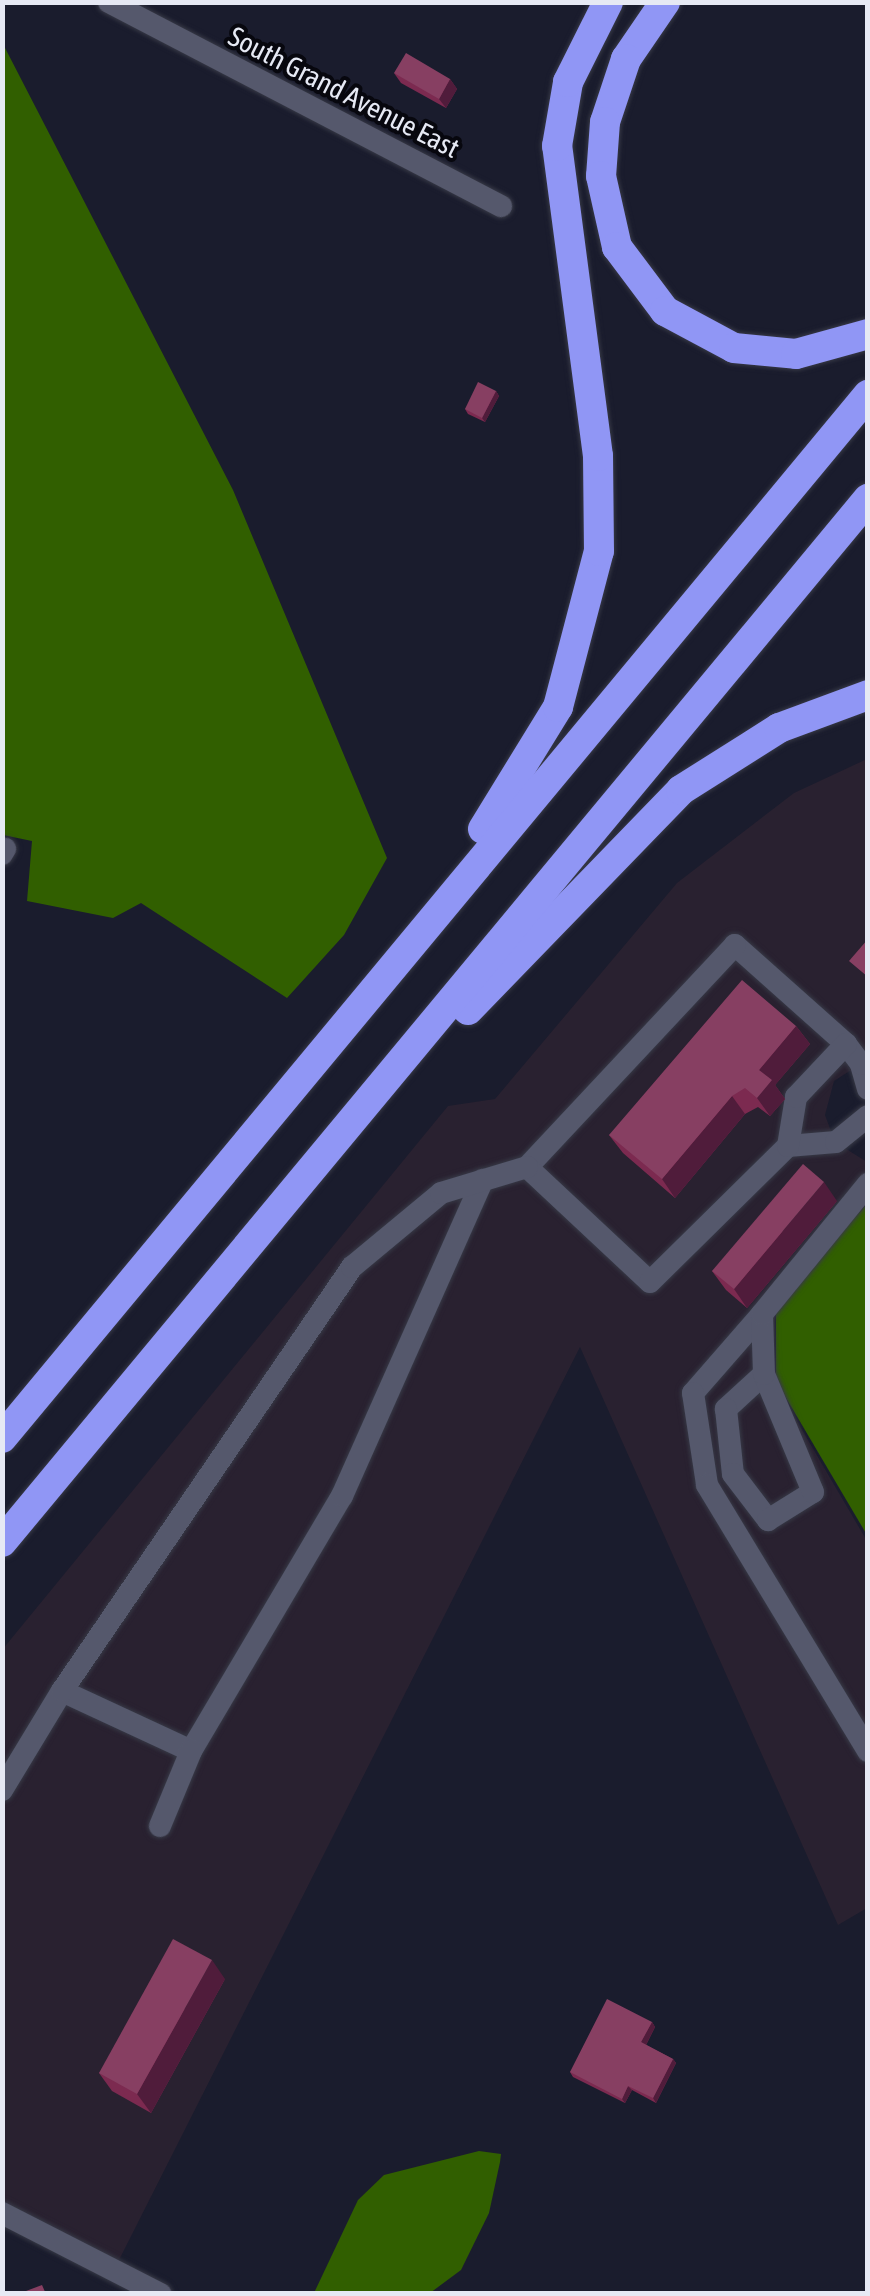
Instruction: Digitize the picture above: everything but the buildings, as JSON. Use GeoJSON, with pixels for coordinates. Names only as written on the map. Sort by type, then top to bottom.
{"type":"FeatureCollection","features":[{"type":"Feature","properties":{"kind":"highway"},"geometry":{"type":"LineString","coordinates":[[335,1037],[520,777],[558,707],[579,643],[602,513],[557,146],[568,82],[608,2]]}},
{"type":"Feature","properties":{"kind":"highway"},"geometry":{"type":"LineString","coordinates":[[664,2],[626,59],[605,122],[604,199],[625,260],[683,326],[734,348],[796,354],[868,334]]}},
{"type":"Feature","properties":{"kind":"highway"},"geometry":{"type":"LineString","coordinates":[[2,1438],[868,395]]}},
{"type":"Feature","properties":{"kind":"highway"},"geometry":{"type":"LineString","coordinates":[[2,1542],[868,499]]}},
{"type":"Feature","properties":{"kind":"highway"},"geometry":{"type":"LineString","coordinates":[[283,1204],[681,790],[779,728],[868,695]]}},
{"type":"Feature","properties":{"kind":"street","name":"South Grand Avenue East"},"geometry":{"type":"LineString","coordinates":[[109,2],[501,206]]}},
{"type":"Feature","properties":{"kind":"street"},"geometry":{"type":"LineString","coordinates":[[2,1790],[62,1691],[352,1268],[441,1193],[526,1167],[735,945],[846,1044],[862,1064],[868,1089]]}},
{"type":"Feature","properties":{"kind":"street"},"geometry":{"type":"LineString","coordinates":[[526,1167],[650,1282],[788,1146],[796,1098],[846,1044]]}},
{"type":"Feature","properties":{"kind":"street"},"geometry":{"type":"LineString","coordinates":[[788,1146],[836,1142],[868,1116]]}},
{"type":"Feature","properties":{"kind":"street"},"geometry":{"type":"LineString","coordinates":[[160,1826],[191,1751],[342,1496],[483,1180]]}},
{"type":"Feature","properties":{"kind":"street"},"geometry":{"type":"LineString","coordinates":[[868,1184],[693,1393],[707,1485],[868,1751]]}},
{"type":"Feature","properties":{"kind":"street"},"geometry":{"type":"LineString","coordinates":[[762,1314],[764,1374],[813,1492],[768,1520],[733,1474],[726,1409],[764,1374]]}},
{"type":"Feature","properties":{"kind":"street"},"geometry":{"type":"LineString","coordinates":[[62,1691],[191,1751]]}},
{"type":"Feature","properties":{"kind":"street"},"geometry":{"type":"LineString","coordinates":[[2,2214],[160,2294]]}},
{"type":"Feature","properties":{"kind":"shaded area"},"geometry":{"type":"Polygon","coordinates":[[[867,759],[867,1060],[834,1081],[825,1115],[835,1142],[867,1162],[867,1200],[775,1305],[774,1382],[867,1541],[867,1908],[838,1925],[580,1347],[118,2262],[3,2202],[2,1650],[448,1106],[495,1099],[677,883],[794,793],[867,759]]]}},
{"type":"Feature","properties":{"kind":"green space"},"geometry":{"type":"Polygon","coordinates":[[[3,44],[233,490],[387,858],[344,935],[287,998],[141,903],[113,918],[27,901],[32,841],[3,835],[3,44]]]}},
{"type":"Feature","properties":{"kind":"green space"},"geometry":{"type":"Polygon","coordinates":[[[867,1204],[867,1535],[776,1381],[776,1306],[867,1204]]]}},
{"type":"Feature","properties":{"kind":"green space"},"geometry":{"type":"Polygon","coordinates":[[[479,2151],[501,2154],[500,2162],[489,2213],[461,2270],[430,2293],[314,2293],[358,2200],[384,2175],[479,2151]]]}}]}
